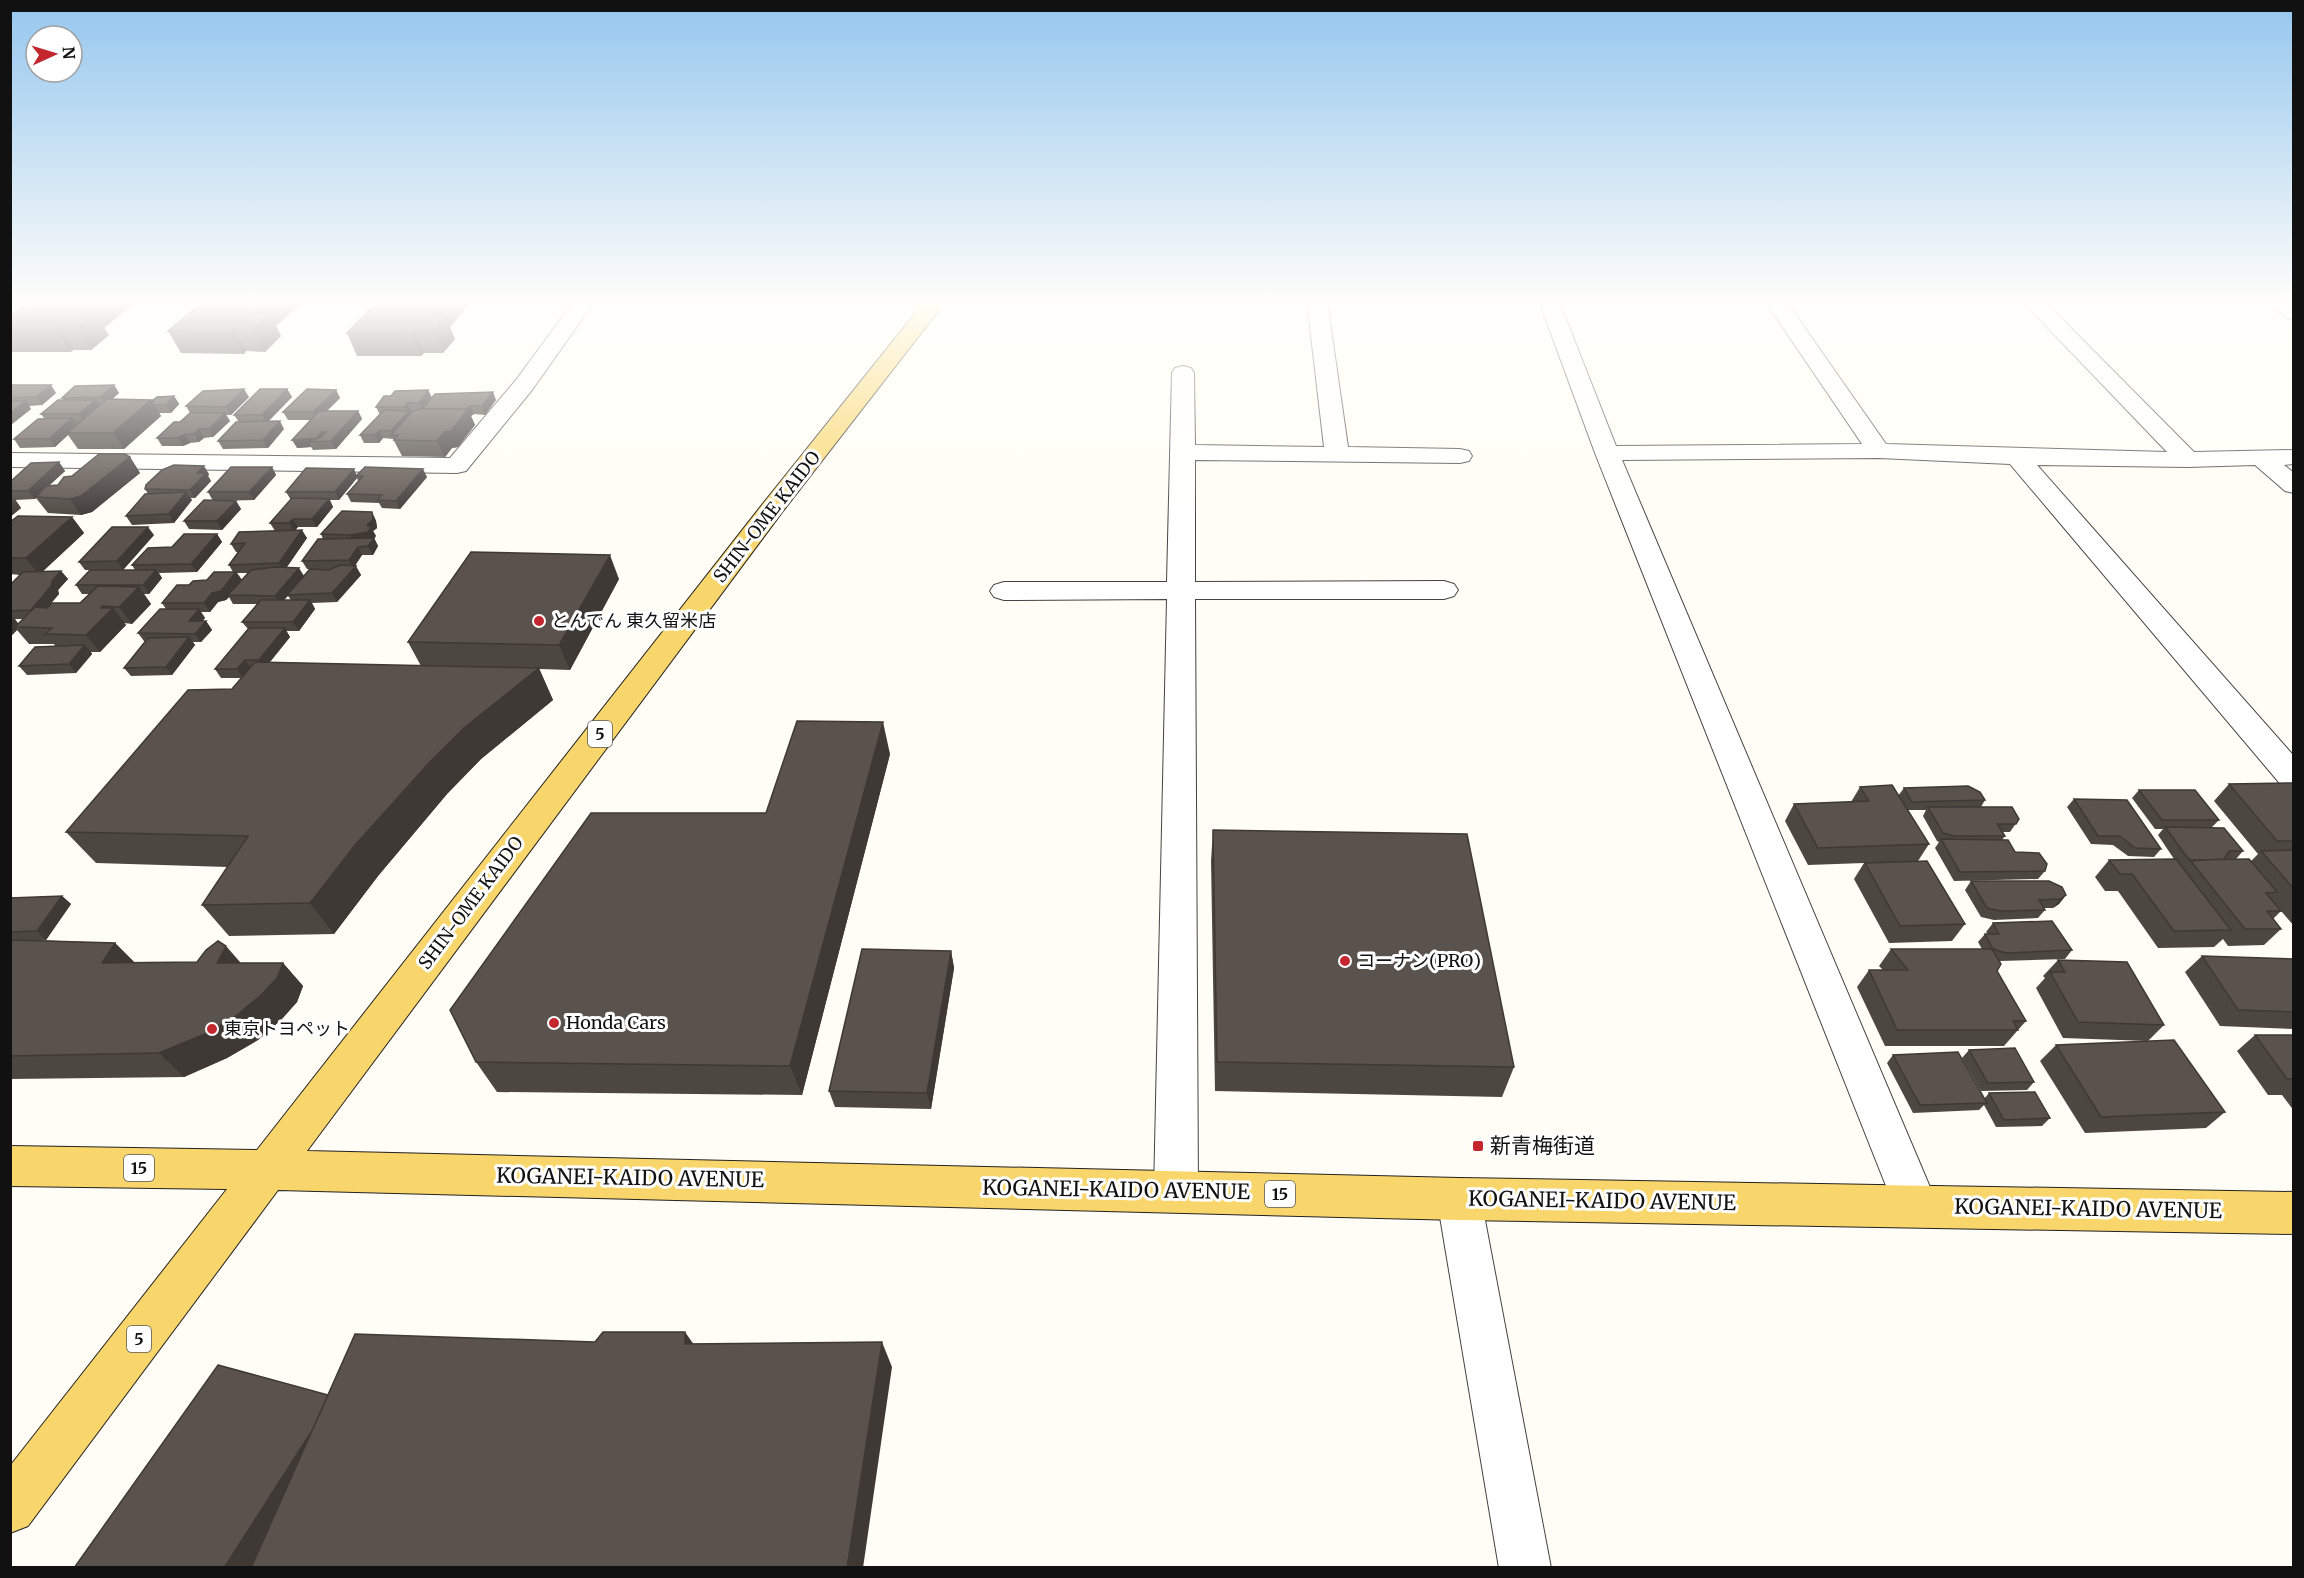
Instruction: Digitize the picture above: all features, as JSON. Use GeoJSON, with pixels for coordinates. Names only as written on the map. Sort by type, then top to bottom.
{"type":"FeatureCollection","features":[{"type":"Feature","properties":{"kind":"main road","name":"SHIN-OME KAIDO"},"geometry":{"type":"LineString","coordinates":[[10,1508],[774,506],[878,375]]}},
{"type":"Feature","properties":{"kind":"main road","name":"KOGANEI-KAIDO AVENUE"},"geometry":{"type":"LineString","coordinates":[[10,1166],[267,1170],[1459,1199],[2294,1213]]}},
{"type":"Feature","properties":{"kind":"street"},"geometry":{"type":"LineString","coordinates":[[10,460],[457,466],[532,375]]}},
{"type":"Feature","properties":{"kind":"street"},"geometry":{"type":"LineString","coordinates":[[1176,1192],[1183,375]]}},
{"type":"Feature","properties":{"kind":"street"},"geometry":{"type":"LineString","coordinates":[[1327,375],[1337,455]]}},
{"type":"Feature","properties":{"kind":"street"},"geometry":{"type":"LineString","coordinates":[[1577,375],[1607,453],[1916,1206]]}},
{"type":"Feature","properties":{"kind":"street"},"geometry":{"type":"LineString","coordinates":[[1826,375],[1879,451]]}},
{"type":"Feature","properties":{"kind":"street"},"geometry":{"type":"LineString","coordinates":[[2104,375],[2188,460]]}},
{"type":"Feature","properties":{"kind":"street"},"geometry":{"type":"LineString","coordinates":[[1607,453],[1879,451],[2017,458],[2188,460],[2294,457]]}},
{"type":"Feature","properties":{"kind":"street"},"geometry":{"type":"LineString","coordinates":[[1182,452],[1460,456]]}},
{"type":"Feature","properties":{"kind":"street"},"geometry":{"type":"LineString","coordinates":[[2017,458],[2294,778]]}},
{"type":"Feature","properties":{"kind":"street"},"geometry":{"type":"LineString","coordinates":[[2261,458],[2294,486]]}},
{"type":"Feature","properties":{"kind":"street"},"geometry":{"type":"LineString","coordinates":[[1004,591],[1444,591]]}},
{"type":"Feature","properties":{"kind":"street"},"geometry":{"type":"LineString","coordinates":[[1459,1199],[1525,1568]]}},
{"type":"Feature","properties":{"kind":"building"},"geometry":{"type":"Polygon","coordinates":[[[10,385],[51,385],[36,397],[10,398],[10,385]]]}},
{"type":"Feature","properties":{"kind":"building"},"geometry":{"type":"Polygon","coordinates":[[[114,385],[101,397],[62,398],[75,386],[114,385]]]}},
{"type":"Feature","properties":{"kind":"building"},"geometry":{"type":"Polygon","coordinates":[[[244,389],[226,407],[186,406],[203,391],[244,389]]]}},
{"type":"Feature","properties":{"kind":"building"},"geometry":{"type":"Polygon","coordinates":[[[260,389],[287,389],[262,415],[234,415],[260,389]]]}},
{"type":"Feature","properties":{"kind":"building"},"geometry":{"type":"Polygon","coordinates":[[[307,389],[336,390],[313,412],[283,412],[307,389]]]}},
{"type":"Feature","properties":{"kind":"building"},"geometry":{"type":"Polygon","coordinates":[[[428,390],[419,403],[407,403],[405,407],[376,407],[384,396],[391,396],[395,391],[428,390]]]}},
{"type":"Feature","properties":{"kind":"building"},"geometry":{"type":"Polygon","coordinates":[[[493,392],[482,406],[470,406],[467,409],[422,409],[435,394],[493,392]]]}},
{"type":"Feature","properties":{"kind":"building"},"geometry":{"type":"Polygon","coordinates":[[[174,396],[166,405],[154,405],[152,401],[157,397],[174,396]]]}},
{"type":"Feature","properties":{"kind":"building"},"geometry":{"type":"Polygon","coordinates":[[[107,399],[151,400],[113,433],[67,433],[107,399]]]}},
{"type":"Feature","properties":{"kind":"building"},"geometry":{"type":"Polygon","coordinates":[[[58,400],[96,400],[79,414],[41,414],[58,400]]]}},
{"type":"Feature","properties":{"kind":"building"},"geometry":{"type":"Polygon","coordinates":[[[10,401],[26,401],[10,413],[10,401]]]}},
{"type":"Feature","properties":{"kind":"building"},"geometry":{"type":"Polygon","coordinates":[[[468,409],[451,431],[444,432],[437,441],[394,440],[398,435],[391,435],[413,411],[468,409]]]}},
{"type":"Feature","properties":{"kind":"building"},"geometry":{"type":"Polygon","coordinates":[[[384,410],[409,411],[391,431],[380,430],[375,435],[360,435],[384,410]]]}},
{"type":"Feature","properties":{"kind":"building"},"geometry":{"type":"Polygon","coordinates":[[[319,411],[358,411],[331,441],[309,442],[321,437],[326,432],[322,432],[317,438],[292,440],[319,411]]]}},
{"type":"Feature","properties":{"kind":"building"},"geometry":{"type":"Polygon","coordinates":[[[190,413],[225,413],[209,429],[199,429],[194,434],[185,434],[178,438],[157,438],[174,422],[180,422],[190,413]]]}},
{"type":"Feature","properties":{"kind":"building"},"geometry":{"type":"Polygon","coordinates":[[[72,418],[49,439],[14,439],[38,419],[72,418]]]}},
{"type":"Feature","properties":{"kind":"building"},"geometry":{"type":"Polygon","coordinates":[[[280,421],[263,440],[218,441],[236,422],[280,421]]]}},
{"type":"Feature","properties":{"kind":"building"},"geometry":{"type":"Polygon","coordinates":[[[99,454],[125,454],[130,457],[81,496],[70,499],[36,497],[46,486],[58,485],[64,477],[72,476],[99,454]]]}},
{"type":"Feature","properties":{"kind":"building"},"geometry":{"type":"Polygon","coordinates":[[[59,462],[28,491],[10,491],[10,482],[31,463],[59,462]]]}},
{"type":"Feature","properties":{"kind":"building"},"geometry":{"type":"Polygon","coordinates":[[[174,465],[204,466],[197,473],[206,473],[190,490],[145,489],[146,485],[162,470],[174,465]]]}},
{"type":"Feature","properties":{"kind":"building"},"geometry":{"type":"Polygon","coordinates":[[[231,467],[272,467],[249,492],[208,492],[231,467]]]}},
{"type":"Feature","properties":{"kind":"building"},"geometry":{"type":"Polygon","coordinates":[[[365,467],[423,469],[396,501],[377,500],[382,495],[347,494],[363,476],[356,476],[365,467]]]}},
{"type":"Feature","properties":{"kind":"building"},"geometry":{"type":"Polygon","coordinates":[[[306,468],[354,469],[335,492],[286,492],[306,468]]]}},
{"type":"Feature","properties":{"kind":"building"},"geometry":{"type":"Polygon","coordinates":[[[186,492],[169,514],[126,516],[145,494],[186,492]]]}},
{"type":"Feature","properties":{"kind":"building"},"geometry":{"type":"Polygon","coordinates":[[[292,498],[329,499],[312,519],[293,519],[289,523],[270,523],[292,498]]]}},
{"type":"Feature","properties":{"kind":"building"},"geometry":{"type":"Polygon","coordinates":[[[204,500],[236,501],[217,521],[184,521],[204,500]]]}},
{"type":"Feature","properties":{"kind":"building"},"geometry":{"type":"Polygon","coordinates":[[[342,511],[372,512],[373,520],[367,525],[371,527],[368,532],[350,535],[321,534],[342,511]]]}},
{"type":"Feature","properties":{"kind":"building"},"geometry":{"type":"Polygon","coordinates":[[[18,516],[72,517],[26,558],[10,558],[10,522],[18,516]]]}},
{"type":"Feature","properties":{"kind":"building"},"geometry":{"type":"Polygon","coordinates":[[[112,527],[148,527],[117,561],[79,562],[112,527]]]}},
{"type":"Feature","properties":{"kind":"building"},"geometry":{"type":"Polygon","coordinates":[[[302,530],[279,563],[229,565],[245,543],[231,544],[239,532],[302,530]]]}},
{"type":"Feature","properties":{"kind":"building"},"geometry":{"type":"Polygon","coordinates":[[[184,534],[217,534],[191,564],[132,565],[148,548],[172,547],[184,534]]]}},
{"type":"Feature","properties":{"kind":"building"},"geometry":{"type":"Polygon","coordinates":[[[374,538],[368,546],[358,547],[349,560],[302,561],[318,539],[374,538]]]}},
{"type":"Feature","properties":{"kind":"building"},"geometry":{"type":"Polygon","coordinates":[[[471,552],[610,555],[559,645],[408,642],[471,552]]]}},
{"type":"Feature","properties":{"kind":"building"},"geometry":{"type":"Polygon","coordinates":[[[340,565],[356,566],[332,593],[287,595],[310,569],[329,570],[340,565]]]}},
{"type":"Feature","properties":{"kind":"building"},"geometry":{"type":"Polygon","coordinates":[[[275,567],[299,568],[275,596],[228,595],[251,570],[275,567]]]}},
{"type":"Feature","properties":{"kind":"building"},"geometry":{"type":"Polygon","coordinates":[[[90,570],[156,570],[143,585],[76,585],[90,570]]]}},
{"type":"Feature","properties":{"kind":"building"},"geometry":{"type":"Polygon","coordinates":[[[61,571],[31,610],[10,611],[10,585],[23,572],[61,571]]]}},
{"type":"Feature","properties":{"kind":"building"},"geometry":{"type":"Polygon","coordinates":[[[214,572],[236,572],[221,591],[212,593],[204,603],[162,603],[177,585],[189,585],[193,581],[207,580],[214,572]]]}},
{"type":"Feature","properties":{"kind":"building"},"geometry":{"type":"Polygon","coordinates":[[[98,586],[139,587],[119,607],[102,606],[101,608],[113,608],[86,635],[45,634],[52,628],[15,627],[35,607],[47,608],[52,603],[80,603],[98,586]]]}},
{"type":"Feature","properties":{"kind":"building"},"geometry":{"type":"Polygon","coordinates":[[[261,600],[310,600],[293,622],[242,622],[261,600]]]}},
{"type":"Feature","properties":{"kind":"building"},"geometry":{"type":"Polygon","coordinates":[[[160,609],[199,609],[189,621],[206,621],[195,634],[138,633],[160,609]]]}},
{"type":"Feature","properties":{"kind":"building"},"geometry":{"type":"Polygon","coordinates":[[[249,628],[285,628],[259,660],[245,660],[237,669],[215,669],[249,628]]]}},
{"type":"Feature","properties":{"kind":"building"},"geometry":{"type":"Polygon","coordinates":[[[189,637],[166,667],[124,668],[148,638],[189,637]]]}},
{"type":"Feature","properties":{"kind":"building"},"geometry":{"type":"Polygon","coordinates":[[[85,645],[69,664],[19,666],[35,647],[85,645]]]}},
{"type":"Feature","properties":{"kind":"building"},"geometry":{"type":"Polygon","coordinates":[[[255,662],[539,668],[464,728],[429,763],[356,844],[310,903],[202,905],[248,836],[66,832],[188,690],[232,689],[255,662]]]}},
{"type":"Feature","properties":{"kind":"building"},"geometry":{"type":"Polygon","coordinates":[[[797,721],[883,722],[790,1066],[476,1062],[450,1010],[591,813],[766,813],[797,721]]]}},
{"type":"Feature","properties":{"kind":"building"},"geometry":{"type":"Polygon","coordinates":[[[2294,783],[2294,841],[2277,841],[2229,784],[2294,783]]]}},
{"type":"Feature","properties":{"kind":"building"},"geometry":{"type":"Polygon","coordinates":[[[1892,785],[1929,844],[1818,848],[1794,804],[1869,801],[1860,787],[1892,785]]]}},
{"type":"Feature","properties":{"kind":"building"},"geometry":{"type":"Polygon","coordinates":[[[1968,786],[1980,792],[1985,800],[1912,802],[1904,788],[1968,786]]]}},
{"type":"Feature","properties":{"kind":"building"},"geometry":{"type":"Polygon","coordinates":[[[2139,790],[2195,790],[2219,820],[2162,820],[2139,790]]]}},
{"type":"Feature","properties":{"kind":"building"},"geometry":{"type":"Polygon","coordinates":[[[2074,799],[2127,800],[2161,849],[2135,848],[2120,836],[2098,836],[2074,799]]]}},
{"type":"Feature","properties":{"kind":"building"},"geometry":{"type":"Polygon","coordinates":[[[1928,807],[2012,807],[2019,819],[2016,824],[1997,824],[2005,836],[1954,836],[1943,833],[1928,807]]]}},
{"type":"Feature","properties":{"kind":"building"},"geometry":{"type":"Polygon","coordinates":[[[2165,827],[2224,828],[2243,851],[2229,851],[2224,859],[2190,861],[2165,827]]]}},
{"type":"Feature","properties":{"kind":"building"},"geometry":{"type":"Polygon","coordinates":[[[1213,830],[1467,834],[1514,1067],[1217,1062],[1213,830]]]}},
{"type":"Feature","properties":{"kind":"building"},"geometry":{"type":"Polygon","coordinates":[[[1941,839],[2008,840],[2015,852],[2039,853],[2047,864],[2045,871],[1960,872],[1941,839]]]}},
{"type":"Feature","properties":{"kind":"building"},"geometry":{"type":"Polygon","coordinates":[[[2294,850],[2294,889],[2261,851],[2294,850]]]}},
{"type":"Feature","properties":{"kind":"building"},"geometry":{"type":"Polygon","coordinates":[[[2176,859],[2231,930],[2174,931],[2132,874],[2120,874],[2109,860],[2176,859]]]}},
{"type":"Feature","properties":{"kind":"building"},"geometry":{"type":"Polygon","coordinates":[[[2249,859],[2277,892],[2266,893],[2281,911],[2267,911],[2281,929],[2245,929],[2190,860],[2249,859]]]}},
{"type":"Feature","properties":{"kind":"building"},"geometry":{"type":"Polygon","coordinates":[[[1927,861],[1965,924],[1900,926],[1865,863],[1927,861]]]}},
{"type":"Feature","properties":{"kind":"building"},"geometry":{"type":"Polygon","coordinates":[[[1971,881],[2049,881],[2062,887],[2066,895],[2060,899],[2039,900],[2045,910],[2000,911],[1987,908],[1971,881]]]}},
{"type":"Feature","properties":{"kind":"building"},"geometry":{"type":"Polygon","coordinates":[[[62,896],[37,931],[10,932],[10,898],[62,896]]]}},
{"type":"Feature","properties":{"kind":"building"},"geometry":{"type":"Polygon","coordinates":[[[2052,921],[2072,950],[2006,953],[1993,949],[1985,934],[1999,934],[1993,923],[2052,921]]]}},
{"type":"Feature","properties":{"kind":"building"},"geometry":{"type":"Polygon","coordinates":[[[10,940],[115,943],[102,963],[197,962],[206,950],[218,941],[226,946],[217,963],[283,963],[277,978],[236,1016],[205,1034],[159,1053],[10,1056],[10,940]]]}},
{"type":"Feature","properties":{"kind":"building"},"geometry":{"type":"Polygon","coordinates":[[[862,949],[951,951],[927,1093],[829,1091],[862,949]]]}},
{"type":"Feature","properties":{"kind":"building"},"geometry":{"type":"Polygon","coordinates":[[[1891,949],[1992,949],[2001,964],[1997,971],[2026,1021],[2013,1021],[2018,1030],[1897,1030],[1869,970],[1908,970],[1891,949]]]}},
{"type":"Feature","properties":{"kind":"building"},"geometry":{"type":"Polygon","coordinates":[[[2202,956],[2294,959],[2294,1012],[2238,1010],[2202,956]]]}},
{"type":"Feature","properties":{"kind":"building"},"geometry":{"type":"Polygon","coordinates":[[[2058,960],[2127,962],[2164,1025],[2078,1022],[2050,972],[2065,972],[2058,960]]]}},
{"type":"Feature","properties":{"kind":"building"},"geometry":{"type":"Polygon","coordinates":[[[2255,1035],[2294,1035],[2294,1079],[2287,1079],[2255,1035]]]}},
{"type":"Feature","properties":{"kind":"building"},"geometry":{"type":"Polygon","coordinates":[[[2174,1040],[2225,1112],[2101,1117],[2056,1045],[2174,1040]]]}},
{"type":"Feature","properties":{"kind":"building"},"geometry":{"type":"Polygon","coordinates":[[[2015,1048],[2034,1082],[1988,1083],[1969,1050],[2015,1048]]]}},
{"type":"Feature","properties":{"kind":"building"},"geometry":{"type":"Polygon","coordinates":[[[1958,1052],[1987,1103],[1920,1105],[1893,1055],[1958,1052]]]}},
{"type":"Feature","properties":{"kind":"building"},"geometry":{"type":"Polygon","coordinates":[[[2035,1092],[2050,1118],[2004,1120],[1989,1093],[2035,1092]]]}},
{"type":"Feature","properties":{"kind":"building"},"geometry":{"type":"Polygon","coordinates":[[[603,1332],[685,1332],[685,1344],[882,1342],[847,1568],[251,1568],[355,1334],[595,1342],[603,1332]]]}},
{"type":"Feature","properties":{"kind":"building"},"geometry":{"type":"Polygon","coordinates":[[[218,1365],[328,1395],[313,1429],[224,1568],[74,1568],[218,1365]]]}},
{"type":"Feature","properties":{"kind":"place","name":"とんでん 東久留米店"},"geometry":{"type":"Point","coordinates":[539,621]}},
{"type":"Feature","properties":{"kind":"place","name":"コーナン(PRO)"},"geometry":{"type":"Point","coordinates":[1345,961]}},
{"type":"Feature","properties":{"kind":"place","name":"Honda Cars"},"geometry":{"type":"Point","coordinates":[554,1023]}},
{"type":"Feature","properties":{"kind":"place","name":"東京トヨペット"},"geometry":{"type":"Point","coordinates":[212,1029]}},
{"type":"Feature","properties":{"kind":"place","name":"新青梅街道"},"geometry":{"type":"Point","coordinates":[1478,1146]}}]}
